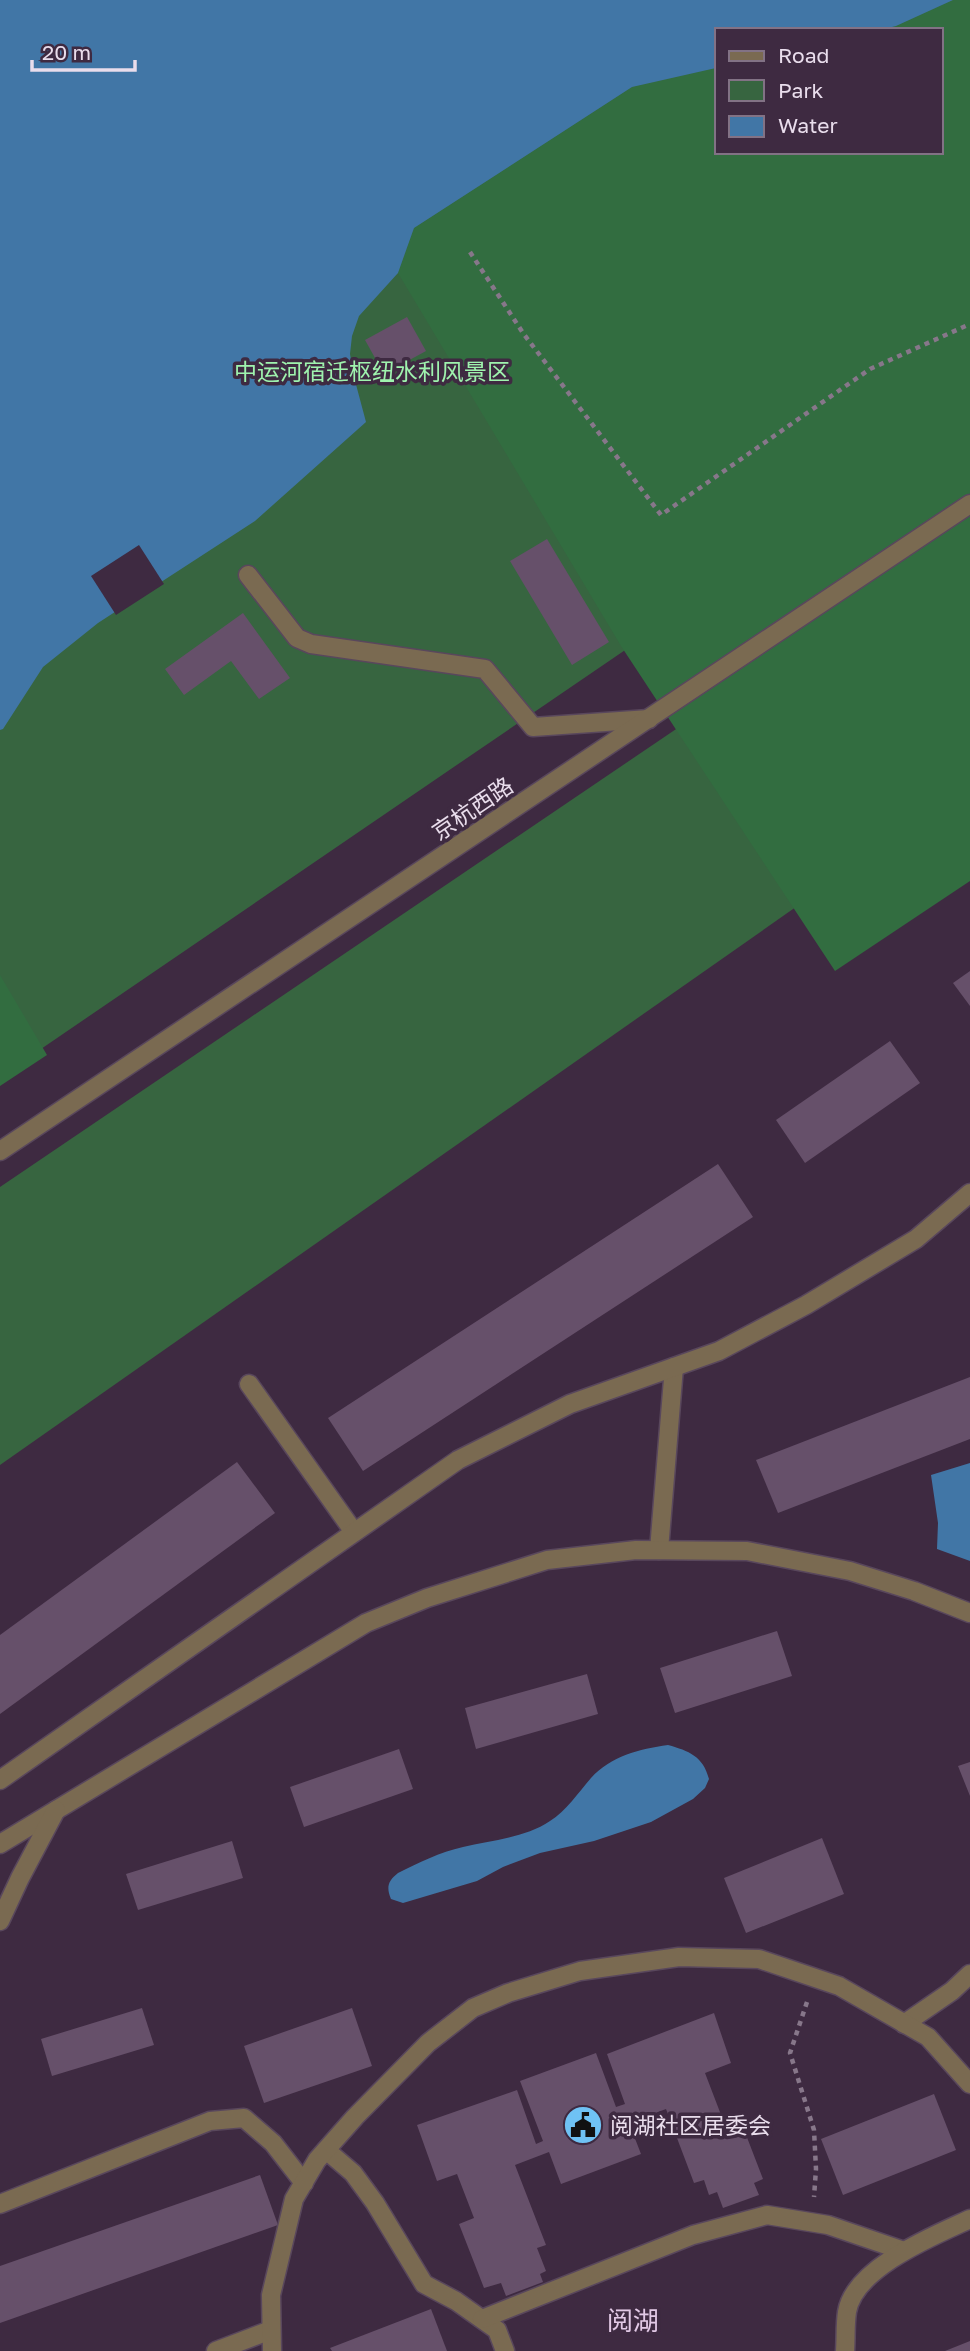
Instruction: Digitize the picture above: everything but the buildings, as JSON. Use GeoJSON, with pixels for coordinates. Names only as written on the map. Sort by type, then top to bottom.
{"type":"FeatureCollection","features":[{"type":"Feature","properties":{"kind":"street","name":"京杭西路"},"geometry":{"type":"LineString","coordinates":[[0,1151],[970,504]]}},
{"type":"Feature","properties":{"kind":"street"},"geometry":{"type":"LineString","coordinates":[[248,575],[297,638],[311,644],[485,668],[533,727],[649,719]]}},
{"type":"Feature","properties":{"kind":"street"},"geometry":{"type":"LineString","coordinates":[[0,1780],[458,1460],[570,1404],[719,1351],[806,1305],[916,1239],[970,1193]]}},
{"type":"Feature","properties":{"kind":"street"},"geometry":{"type":"LineString","coordinates":[[659,1550],[674,1367]]}},
{"type":"Feature","properties":{"kind":"street"},"geometry":{"type":"LineString","coordinates":[[249,1384],[354,1532]]}},
{"type":"Feature","properties":{"kind":"street"},"geometry":{"type":"LineString","coordinates":[[0,1844],[366,1623],[427,1598],[547,1560],[636,1550],[747,1551],[850,1571],[914,1591],[970,1613]]}},
{"type":"Feature","properties":{"kind":"street"},"geometry":{"type":"LineString","coordinates":[[0,1921],[56,1810]]}},
{"type":"Feature","properties":{"kind":"street"},"geometry":{"type":"LineString","coordinates":[[272,2351],[271,2295],[294,2199],[304,2183],[326,2150],[355,2117],[428,2043],[473,2008],[508,1993],[580,1971],[679,1957],[759,1959],[839,1986],[928,2037],[970,2084]]}},
{"type":"Feature","properties":{"kind":"street"},"geometry":{"type":"LineString","coordinates":[[904,2024],[952,1992],[970,1974]]}},
{"type":"Feature","properties":{"kind":"street"},"geometry":{"type":"LineString","coordinates":[[0,2204],[210,2121],[244,2118],[274,2143],[304,2183]]}},
{"type":"Feature","properties":{"kind":"street"},"geometry":{"type":"LineString","coordinates":[[326,2150],[353,2173],[424,2284],[456,2301],[497,2330],[505,2351]]}},
{"type":"Feature","properties":{"kind":"street"},"geometry":{"type":"LineString","coordinates":[[482,2319],[693,2235],[768,2215],[828,2225],[904,2251]]}},
{"type":"Feature","properties":{"kind":"street"},"geometry":{"type":"LineString","coordinates":[[845,2351],[847,2311],[857,2287],[914,2244],[970,2219]]}},
{"type":"Feature","properties":{"kind":"street"},"geometry":{"type":"LineString","coordinates":[[216,2351],[271,2330]]}},
{"type":"Feature","properties":{"kind":"path"},"geometry":{"type":"LineString","coordinates":[[470,252],[523,333],[661,515],[870,369],[970,324]]}},
{"type":"Feature","properties":{"kind":"path"},"geometry":{"type":"LineString","coordinates":[[812,2222],[816,2169],[814,2130],[790,2053],[816,1978]]}},
{"type":"Feature","properties":{"kind":"green space","name":"中运河宿迁枢纽水利风景区"},"geometry":{"type":"Polygon","coordinates":[[[0,0],[970,0],[970,424],[833,508],[0,1077],[0,0]]]}},
{"type":"Feature","properties":{"kind":"green space"},"geometry":{"type":"Polygon","coordinates":[[[953,0],[970,0],[970,881],[835,971],[621,646],[398,273],[414,228],[632,87],[715,68],[715,154],[942,154],[942,28],[888,28],[953,0]]]}},
{"type":"Feature","properties":{"kind":"green space"},"geometry":{"type":"Polygon","coordinates":[[[970,530],[970,785],[0,1465],[0,1187],[970,530]]]}},
{"type":"Feature","properties":{"kind":"green space"},"geometry":{"type":"Polygon","coordinates":[[[0,975],[47,1055],[0,1086],[0,975]]]}},
{"type":"Feature","properties":{"kind":"water"},"geometry":{"type":"Polygon","coordinates":[[[0,0],[953,0],[888,28],[715,28],[715,68],[632,87],[414,228],[398,273],[359,316],[352,336],[350,354],[366,422],[255,521],[98,623],[43,667],[0,730],[0,0]]]}},
{"type":"Feature","properties":{"kind":"water"},"geometry":{"type":"Polygon","coordinates":[[[970,1463],[970,1561],[937,1549],[938,1523],[931,1475],[970,1463]]]}},
{"type":"Feature","properties":{"kind":"water"},"geometry":{"type":"Polygon","coordinates":[[[668,1745],[694,1756],[706,1771],[709,1779],[705,1788],[693,1799],[651,1822],[594,1841],[540,1853],[503,1867],[477,1881],[403,1903],[391,1899],[389,1884],[398,1873],[446,1852],[519,1835],[540,1827],[561,1812],[607,1764],[636,1751],[668,1745]]]}},
{"type":"Feature","properties":{"kind":"pier"},"geometry":{"type":"Polygon","coordinates":[[[139,545],[164,584],[116,615],[91,576],[139,545]]]}},
{"type":"Feature","properties":{"kind":"place","name":"阅湖社区居委会"},"geometry":{"type":"Point","coordinates":[583,2125]}},
{"type":"Feature","properties":{"kind":"district","name":"阅湖"},"geometry":{"type":"Point","coordinates":[633,2320]}}]}
